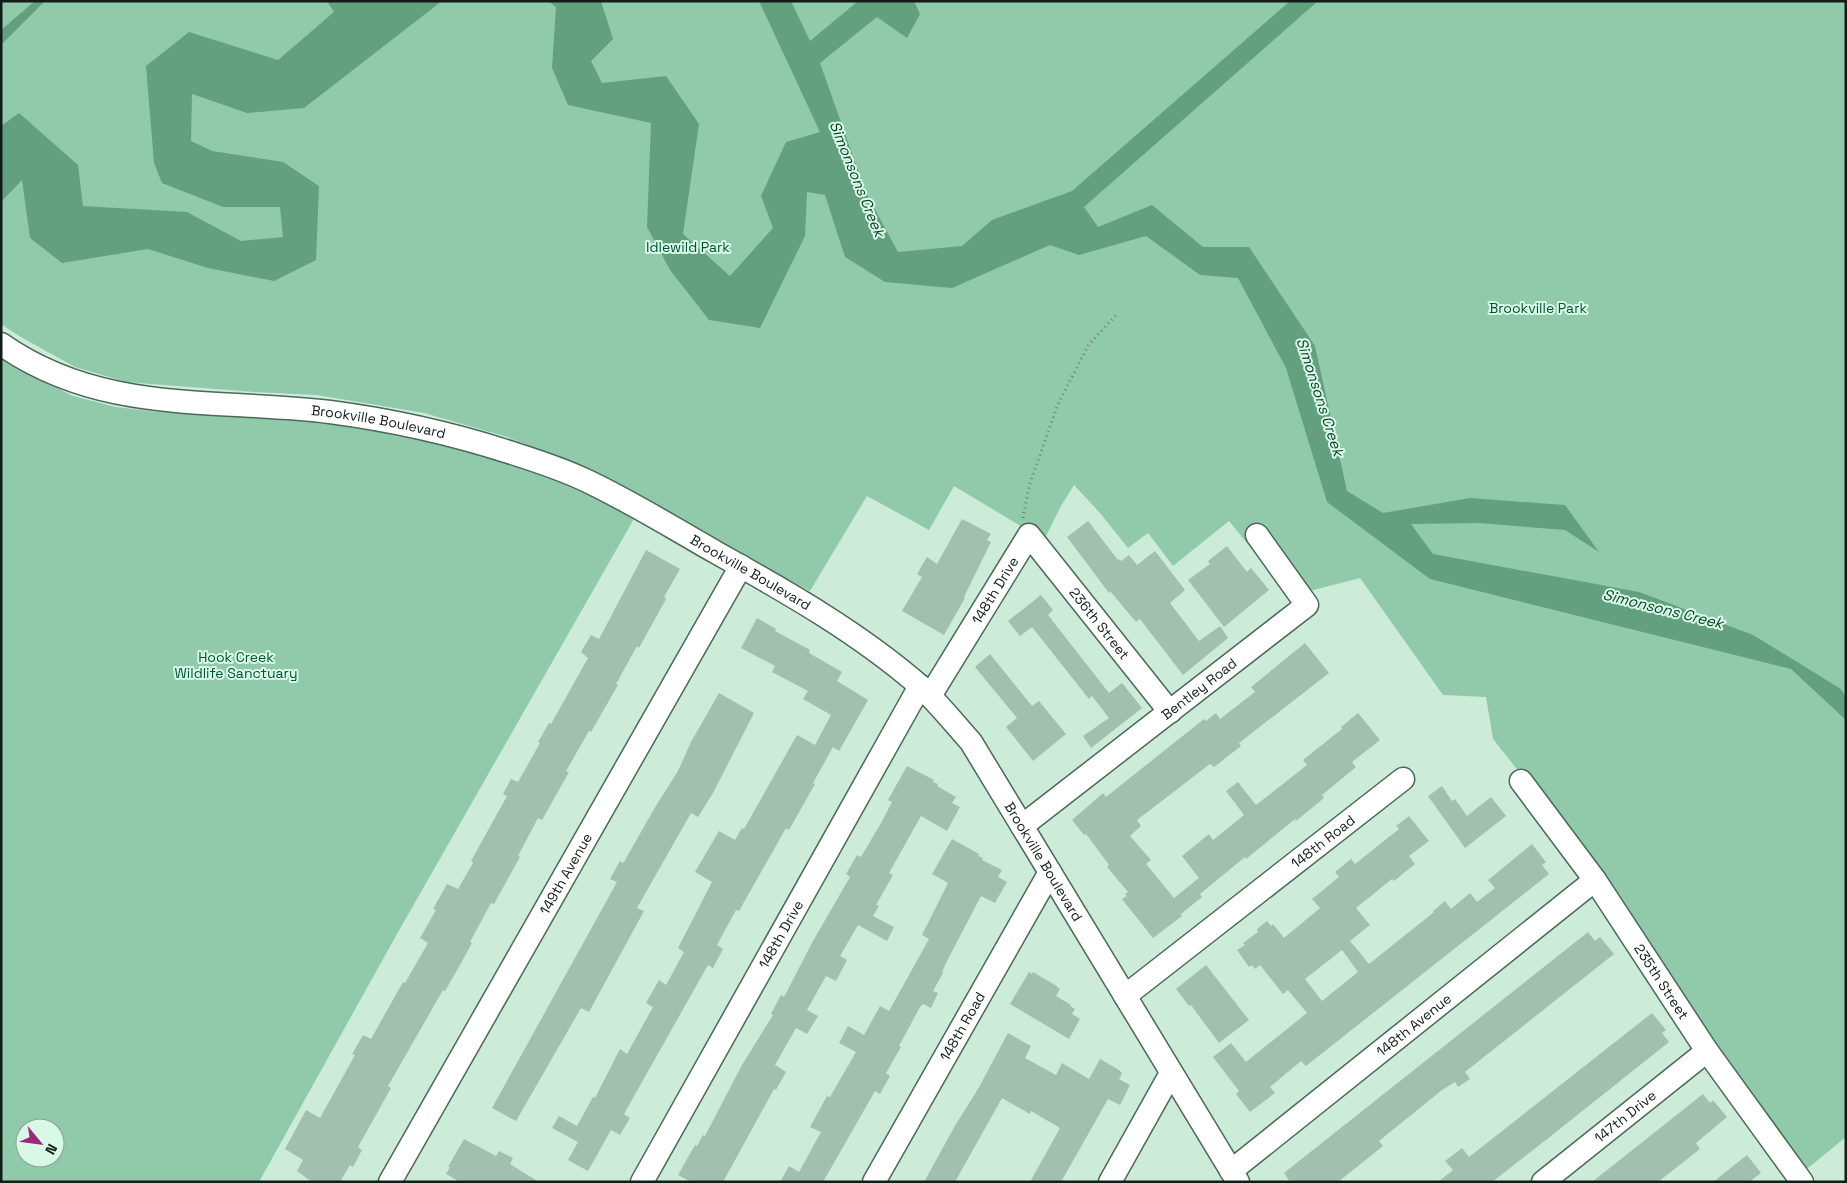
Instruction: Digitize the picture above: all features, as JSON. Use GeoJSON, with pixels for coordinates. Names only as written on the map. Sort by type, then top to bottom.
{"type":"FeatureCollection","features":[{"type":"Feature","properties":{"kind":"street","name":"Brookville Boulevard"},"geometry":{"type":"LineString","coordinates":[[1,344],[42,368],[68,380],[112,393],[154,400],[328,412],[409,425],[483,444],[556,468],[584,480],[741,566],[841,626],[884,657],[925,691],[971,742],[1235,1176]]}},
{"type":"Feature","properties":{"kind":"street","name":"Bentley Road"},"geometry":{"type":"LineString","coordinates":[[1022,826],[1307,605],[1257,535]]}},
{"type":"Feature","properties":{"kind":"street","name":"148th Drive"},"geometry":{"type":"LineString","coordinates":[[642,1182],[925,691],[1029,536]]}},
{"type":"Feature","properties":{"kind":"street","name":"236th Street"},"geometry":{"type":"LineString","coordinates":[[1029,536],[1170,712]]}},
{"type":"Feature","properties":{"kind":"street","name":"149th Avenue"},"geometry":{"type":"LineString","coordinates":[[390,1182],[741,566]]}},
{"type":"Feature","properties":{"kind":"street","name":"148th Road"},"geometry":{"type":"LineString","coordinates":[[1125,996],[1403,778]]}},
{"type":"Feature","properties":{"kind":"street","name":"235th Street"},"geometry":{"type":"LineString","coordinates":[[1521,781],[1595,880],[1707,1051],[1802,1182]]}},
{"type":"Feature","properties":{"kind":"street","name":"148th Road"},"geometry":{"type":"LineString","coordinates":[[874,1182],[1050,872]]}},
{"type":"Feature","properties":{"kind":"street","name":"148th Avenue"},"geometry":{"type":"LineString","coordinates":[[1235,1176],[1595,880]]}},
{"type":"Feature","properties":{"kind":"street","name":"147th Drive"},"geometry":{"type":"LineString","coordinates":[[1542,1182],[1707,1051]]}},
{"type":"Feature","properties":{"kind":"street"},"geometry":{"type":"LineString","coordinates":[[1110,1182],[1171,1073]]}},
{"type":"Feature","properties":{"kind":"path"},"geometry":{"type":"LineString","coordinates":[[1029,536],[1022,516],[1030,483],[1058,404],[1089,344],[1118,313]]}},
{"type":"Feature","properties":{"kind":"green space"},"geometry":{"type":"Polygon","coordinates":[[[1,1],[1846,1],[1846,1137],[1803,1172],[1623,903],[1493,739],[1486,697],[1443,695],[1360,578],[1306,592],[1286,591],[1229,521],[1173,566],[1148,533],[1128,548],[1100,513],[1074,485],[1044,540],[954,486],[929,530],[867,496],[810,591],[633,499],[625,489],[558,457],[507,437],[424,413],[317,395],[126,382],[75,367],[19,336],[1,324],[1,1]]]}},
{"type":"Feature","properties":{"kind":"green space","name":"Hook Creek Wildlife Sanctuary"},"geometry":{"type":"Polygon","coordinates":[[[1,357],[29,374],[73,396],[116,407],[157,412],[238,415],[346,425],[445,443],[545,475],[635,517],[397,934],[259,1182],[1,1182],[1,357]]]}},
{"type":"Feature","properties":{"kind":"water"},"geometry":{"type":"Polygon","coordinates":[[[35,1],[45,1],[1,45],[1,30],[35,1]]]}},
{"type":"Feature","properties":{"kind":"water"},"geometry":{"type":"Polygon","coordinates":[[[327,1],[442,1],[304,108],[247,113],[192,94],[191,141],[212,151],[283,162],[319,186],[316,260],[274,281],[208,268],[148,249],[62,263],[30,238],[22,180],[1,202],[1,126],[19,113],[78,165],[83,206],[187,212],[241,241],[283,237],[280,207],[223,207],[162,183],[154,163],[146,66],[189,32],[278,60],[334,12],[327,1]]]}},
{"type":"Feature","properties":{"kind":"water","name":"Simonsons Creek"},"geometry":{"type":"Polygon","coordinates":[[[548,1],[601,1],[613,39],[591,61],[602,83],[666,76],[699,124],[683,234],[730,276],[773,228],[761,196],[786,142],[820,132],[759,1],[791,1],[810,41],[858,1],[914,1],[920,14],[907,38],[877,17],[820,63],[866,193],[898,252],[962,246],[992,220],[1072,191],[1290,1],[1318,1],[1084,207],[1098,227],[1152,205],[1203,247],[1249,247],[1315,346],[1347,491],[1383,513],[1470,498],[1565,505],[1599,552],[1565,530],[1479,523],[1411,524],[1433,554],[1639,592],[1753,635],[1841,689],[1846,697],[1846,720],[1791,669],[1430,579],[1327,502],[1286,368],[1238,278],[1200,275],[1146,236],[1079,255],[1050,245],[952,288],[885,282],[845,257],[825,195],[807,192],[805,236],[760,328],[709,320],[670,270],[647,227],[651,123],[568,105],[552,68],[556,7],[548,1]]]}},
{"type":"Feature","properties":{"kind":"building"},"geometry":{"type":"Polygon","coordinates":[[[962,519],[991,534],[987,540],[991,542],[965,598],[944,635],[902,611],[922,577],[917,574],[927,557],[937,564],[962,519]]]}},
{"type":"Feature","properties":{"kind":"building"},"geometry":{"type":"Polygon","coordinates":[[[1088,521],[1118,560],[1121,561],[1129,555],[1137,565],[1155,551],[1185,590],[1170,603],[1199,641],[1220,626],[1228,638],[1183,675],[1140,619],[1136,622],[1110,591],[1109,593],[1067,537],[1088,521]]]}},
{"type":"Feature","properties":{"kind":"building"},"geometry":{"type":"Polygon","coordinates":[[[1227,546],[1247,572],[1251,568],[1269,590],[1224,627],[1188,580],[1210,564],[1208,561],[1227,546]]]}},
{"type":"Feature","properties":{"kind":"building"},"geometry":{"type":"Polygon","coordinates":[[[646,550],[680,569],[664,597],[666,599],[639,648],[637,646],[616,684],[618,685],[591,732],[589,731],[566,771],[569,772],[542,820],[538,818],[518,856],[520,857],[494,904],[491,903],[456,972],[445,991],[443,990],[388,1086],[391,1088],[358,1147],[362,1150],[353,1167],[350,1165],[340,1182],[312,1182],[297,1171],[303,1160],[285,1149],[306,1110],[320,1118],[355,1055],[352,1054],[363,1035],[371,1039],[403,982],[405,983],[428,943],[420,938],[436,910],[433,909],[447,884],[458,889],[473,863],[471,861],[507,796],[503,794],[511,779],[518,782],[540,743],[538,742],[549,723],[551,724],[588,658],[581,652],[591,635],[599,639],[646,550]]]}},
{"type":"Feature","properties":{"kind":"building"},"geometry":{"type":"Polygon","coordinates":[[[1041,595],[1053,610],[1048,615],[1109,693],[1122,683],[1142,708],[1091,748],[1083,736],[1109,718],[1092,696],[1089,699],[1032,627],[1020,636],[1008,621],[1041,595]]]}},
{"type":"Feature","properties":{"kind":"building"},"geometry":{"type":"Polygon","coordinates":[[[757,618],[776,629],[775,631],[810,650],[809,653],[842,672],[837,681],[868,700],[839,751],[833,747],[789,830],[786,828],[739,911],[736,910],[717,945],[723,949],[713,968],[708,965],[624,1114],[630,1118],[620,1135],[611,1130],[588,1171],[568,1160],[578,1142],[552,1128],[559,1116],[577,1126],[593,1097],[595,1098],[620,1049],[627,1054],[653,1007],[646,1003],[659,980],[666,985],[684,952],[678,948],[712,882],[695,872],[719,831],[735,840],[742,828],[744,829],[797,735],[815,745],[831,715],[803,699],[808,691],[772,672],[775,666],[741,648],[757,618]]]}},
{"type":"Feature","properties":{"kind":"building"},"geometry":{"type":"Polygon","coordinates":[[[1305,643],[1329,673],[1239,743],[1241,746],[1214,767],[1210,764],[1137,820],[1141,826],[1130,836],[1151,860],[1146,864],[1174,898],[1199,878],[1182,856],[1209,834],[1213,840],[1244,815],[1226,791],[1238,782],[1256,805],[1307,765],[1303,760],[1342,729],[1341,727],[1358,713],[1380,740],[1352,762],[1356,767],[1322,795],[1324,798],[1246,859],[1245,857],[1200,894],[1202,897],[1181,914],[1182,916],[1153,938],[1122,899],[1127,896],[1125,894],[1128,892],[1107,867],[1109,865],[1086,834],[1084,835],[1072,820],[1103,793],[1106,797],[1204,719],[1206,721],[1216,713],[1220,719],[1255,692],[1251,687],[1305,643]]]}},
{"type":"Feature","properties":{"kind":"building"},"geometry":{"type":"Polygon","coordinates":[[[990,654],[1032,706],[1039,701],[1066,734],[1033,761],[1006,727],[1017,718],[975,667],[990,654]]]}},
{"type":"Feature","properties":{"kind":"building"},"geometry":{"type":"Polygon","coordinates":[[[719,693],[754,713],[713,793],[698,817],[691,813],[637,908],[644,911],[589,1012],[581,1008],[516,1121],[492,1108],[617,882],[610,879],[620,861],[624,862],[678,771],[691,742],[719,693]]]}},
{"type":"Feature","properties":{"kind":"building"},"geometry":{"type":"Polygon","coordinates":[[[907,766],[934,780],[933,782],[938,784],[937,786],[956,797],[952,803],[960,807],[947,831],[921,816],[889,873],[893,875],[876,905],[879,906],[873,916],[894,927],[887,941],[858,925],[840,956],[847,960],[836,981],[826,976],[807,1010],[818,1016],[807,1034],[796,1028],[775,1065],[786,1072],[776,1090],[774,1089],[723,1182],[691,1182],[678,1175],[695,1145],[697,1146],[703,1135],[705,1136],[742,1065],[773,1015],[771,1014],[781,995],[784,997],[813,941],[850,877],[846,874],[857,855],[861,857],[881,823],[892,802],[888,800],[907,766]]]}},
{"type":"Feature","properties":{"kind":"building"},"geometry":{"type":"Polygon","coordinates":[[[1442,786],[1452,801],[1455,799],[1467,816],[1491,797],[1506,816],[1465,848],[1428,796],[1442,786]]]}},
{"type":"Feature","properties":{"kind":"building"},"geometry":{"type":"Polygon","coordinates":[[[1409,816],[1429,841],[1409,856],[1415,864],[1394,881],[1392,879],[1356,908],[1370,925],[1350,941],[1369,964],[1445,901],[1451,909],[1470,893],[1477,902],[1495,888],[1488,880],[1532,844],[1546,862],[1542,865],[1549,874],[1306,1066],[1301,1061],[1270,1087],[1275,1093],[1250,1112],[1236,1094],[1239,1091],[1213,1057],[1231,1043],[1246,1062],[1307,1013],[1288,990],[1283,994],[1260,965],[1255,969],[1252,965],[1249,967],[1237,950],[1245,945],[1243,943],[1258,932],[1257,929],[1267,921],[1271,926],[1273,924],[1284,938],[1320,908],[1312,899],[1339,877],[1335,872],[1351,859],[1355,864],[1399,829],[1396,826],[1409,816]],[[1342,950],[1305,979],[1322,1001],[1358,972],[1342,950]]]}},
{"type":"Feature","properties":{"kind":"building"},"geometry":{"type":"Polygon","coordinates":[[[952,839],[979,854],[978,856],[983,858],[982,860],[1002,870],[998,877],[1007,882],[995,903],[981,896],[933,991],[938,993],[931,1008],[923,1004],[920,1007],[886,1073],[890,1076],[880,1094],[875,1091],[823,1182],[780,1182],[789,1166],[799,1172],[821,1132],[810,1127],[827,1096],[830,1097],[856,1052],[839,1043],[848,1026],[864,1035],[880,1006],[889,1011],[929,939],[922,935],[948,883],[932,874],[952,839]]]}},
{"type":"Feature","properties":{"kind":"building"},"geometry":{"type":"Polygon","coordinates":[[[1588,932],[1595,941],[1600,937],[1614,954],[1465,1072],[1470,1079],[1458,1087],[1455,1082],[1442,1090],[1379,1141],[1383,1146],[1338,1182],[1290,1182],[1284,1173],[1588,932]]]}},
{"type":"Feature","properties":{"kind":"building"},"geometry":{"type":"Polygon","coordinates":[[[1206,965],[1249,1020],[1219,1043],[1191,1005],[1189,1006],[1176,989],[1206,965]]]}},
{"type":"Feature","properties":{"kind":"building"},"geometry":{"type":"Polygon","coordinates":[[[1029,972],[1032,974],[1033,972],[1060,989],[1056,996],[1075,1009],[1072,1014],[1080,1019],[1069,1039],[1010,1004],[1029,972]]]}},
{"type":"Feature","properties":{"kind":"building"},"geometry":{"type":"Polygon","coordinates":[[[1652,1013],[1666,1030],[1662,1033],[1669,1042],[1551,1136],[1492,1182],[1438,1182],[1453,1170],[1445,1161],[1462,1148],[1469,1157],[1652,1013]]]}},
{"type":"Feature","properties":{"kind":"building"},"geometry":{"type":"Polygon","coordinates":[[[1008,1033],[1031,1046],[1025,1058],[1056,1075],[1062,1063],[1089,1079],[1100,1059],[1119,1070],[1122,1073],[1119,1079],[1130,1085],[1120,1105],[1108,1099],[1061,1182],[1030,1182],[1060,1128],[1031,1111],[1030,1114],[1002,1098],[955,1182],[924,1182],[978,1089],[1008,1033]]]}},
{"type":"Feature","properties":{"kind":"building"},"geometry":{"type":"Polygon","coordinates":[[[1703,1094],[1710,1103],[1713,1100],[1727,1117],[1696,1143],[1700,1149],[1658,1182],[1592,1182],[1703,1094]]]}},
{"type":"Feature","properties":{"kind":"building"},"geometry":{"type":"Polygon","coordinates":[[[464,1139],[496,1156],[499,1151],[513,1158],[510,1164],[539,1182],[460,1182],[446,1174],[464,1139]]]}},
{"type":"Feature","properties":{"kind":"building"},"geometry":{"type":"Polygon","coordinates":[[[1747,1155],[1761,1173],[1749,1182],[1713,1182],[1747,1155]]]}},
{"type":"Feature","properties":{"kind":"park label","name":"Idlewild Park"},"geometry":{"type":"Point","coordinates":[688,247]}},
{"type":"Feature","properties":{"kind":"park label","name":"Brookville Park"},"geometry":{"type":"Point","coordinates":[1538,308]}}]}
